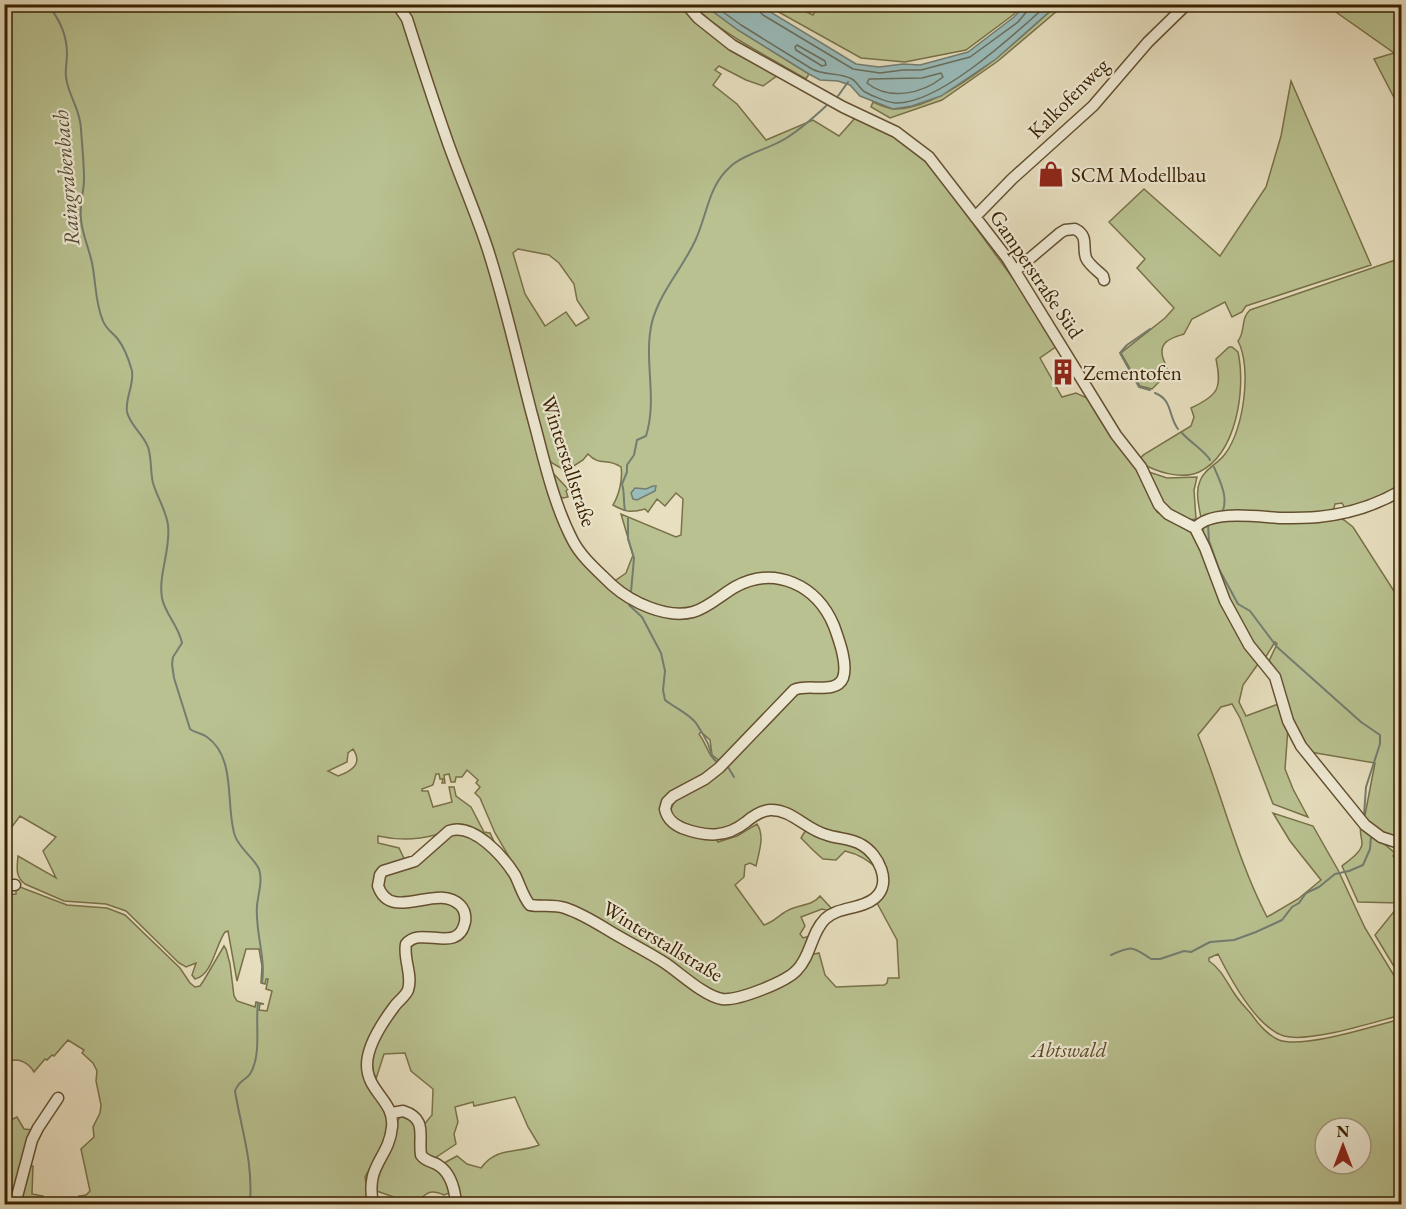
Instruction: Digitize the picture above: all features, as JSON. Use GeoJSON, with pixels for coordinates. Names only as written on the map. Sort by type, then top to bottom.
{"type":"FeatureCollection","features":[{"type":"Feature","properties":{"kind":"street","name":"Winterstallstraße"},"geometry":{"type":"LineString","coordinates":[[392,1113],[372,1084],[367,1062],[381,1025],[408,987],[406,944],[416,937],[441,939],[454,936],[463,927],[466,914],[458,903],[444,897],[411,903],[392,902],[380,892],[378,880],[383,871],[415,861],[448,831],[466,830],[489,846],[511,870],[530,905],[557,906],[581,915],[665,963],[721,999],[751,993],[795,972],[805,960],[823,921],[834,913],[875,898],[883,878],[877,861],[862,845],[849,839],[818,832],[792,816],[778,811],[759,813],[735,830],[715,836],[689,831],[668,818],[665,809],[670,799],[711,774],[794,690],[806,686],[831,687],[839,684],[843,678],[844,668],[837,634],[828,613],[816,599],[787,580],[770,577],[753,579],[735,587],[701,609],[686,613],[670,612],[625,596],[578,549],[549,477],[484,236],[447,140],[407,20],[397,4]]}},
{"type":"Feature","properties":{"kind":"street","name":"Gamperstraße Süd"},"geometry":{"type":"LineString","coordinates":[[686,4],[698,18],[732,45],[843,107],[885,125],[929,157],[945,175],[1015,271],[1116,435],[1141,467],[1159,505],[1168,514],[1195,528]]}},
{"type":"Feature","properties":{"kind":"street","name":"Kalkofenweg"},"geometry":{"type":"LineString","coordinates":[[975,217],[1012,179],[1093,106],[1148,42],[1187,4]]}},
{"type":"Feature","properties":{"kind":"street"},"geometry":{"type":"LineString","coordinates":[[1015,271],[1059,233],[1075,229],[1085,239],[1086,258],[1104,280]]}},
{"type":"Feature","properties":{"kind":"street"},"geometry":{"type":"LineString","coordinates":[[1401,490],[1347,513],[1299,518],[1236,515],[1214,518],[1195,528],[1230,610],[1249,645],[1275,677],[1288,721],[1302,746],[1365,825],[1381,837],[1401,844]]}},
{"type":"Feature","properties":{"kind":"street"},"geometry":{"type":"LineString","coordinates":[[15,1204],[32,1140],[58,1098]]}},
{"type":"Feature","properties":{"kind":"street"},"geometry":{"type":"LineString","coordinates":[[373,1204],[370,1188],[372,1176],[390,1136],[392,1113],[405,1111],[416,1119],[420,1127],[422,1155],[425,1160],[440,1166],[449,1178],[454,1189],[456,1204]]}},
{"type":"Feature","properties":{"kind":"green space"},"geometry":{"type":"Polygon","coordinates":[[[873,4],[1023,5],[966,50],[905,62],[861,58],[775,10],[779,5],[792,5],[813,15],[818,5],[845,5],[870,11],[873,4]]]}},
{"type":"Feature","properties":{"kind":"green space","name":"Abtswald"},"geometry":{"type":"Polygon","coordinates":[[[5,5],[681,5],[713,36],[778,75],[763,86],[719,66],[715,70],[721,74],[713,85],[737,104],[766,140],[813,120],[839,136],[856,117],[890,134],[931,166],[1044,321],[1057,346],[1040,358],[1062,397],[1076,393],[1087,398],[1134,462],[1157,512],[1192,533],[1202,546],[1214,587],[1232,622],[1256,656],[1258,664],[1243,685],[1239,702],[1246,716],[1281,703],[1288,728],[1285,769],[1308,817],[1273,804],[1240,718],[1232,704],[1221,707],[1198,735],[1256,895],[1267,917],[1298,899],[1321,880],[1290,841],[1273,813],[1313,826],[1338,870],[1365,928],[1401,987],[1401,1015],[1359,1027],[1309,1037],[1284,1036],[1274,1031],[1254,1013],[1218,954],[1209,958],[1209,961],[1220,971],[1238,999],[1261,1026],[1279,1040],[1305,1042],[1401,1019],[1401,1204],[459,1204],[456,1186],[444,1167],[444,1163],[457,1156],[467,1164],[481,1168],[487,1161],[501,1153],[539,1145],[515,1097],[474,1106],[473,1102],[455,1107],[458,1122],[454,1134],[456,1144],[432,1160],[423,1150],[423,1126],[432,1115],[433,1089],[411,1071],[405,1053],[384,1054],[375,1082],[369,1087],[387,1112],[390,1124],[385,1142],[365,1177],[370,1204],[81,1204],[79,1196],[86,1195],[90,1191],[81,1149],[94,1137],[93,1127],[101,1105],[96,1081],[97,1071],[93,1063],[82,1053],[84,1050],[68,1040],[54,1056],[45,1059],[34,1072],[26,1063],[19,1060],[6,1062],[9,1067],[5,1070],[5,895],[16,894],[16,887],[20,887],[67,905],[107,908],[125,915],[180,968],[195,987],[200,986],[224,946],[237,1001],[255,1007],[256,1002],[264,1004],[260,1004],[259,1010],[267,1011],[272,991],[266,989],[268,979],[265,984],[261,983],[262,966],[259,949],[246,949],[237,981],[228,931],[222,937],[206,972],[195,979],[192,975],[196,963],[186,967],[179,963],[126,911],[106,904],[64,901],[25,884],[18,875],[18,856],[56,878],[43,851],[56,837],[20,816],[5,836],[5,827],[11,810],[4,794],[5,5]],[[518,249],[513,253],[525,294],[545,326],[566,312],[576,326],[589,318],[577,300],[574,284],[559,263],[549,255],[518,249]],[[588,454],[566,471],[552,463],[546,456],[546,475],[574,544],[589,564],[624,600],[666,613],[692,614],[704,610],[751,583],[778,580],[799,588],[817,602],[827,618],[841,654],[841,675],[837,681],[792,687],[720,761],[712,755],[710,740],[701,732],[699,734],[710,754],[719,764],[703,777],[663,800],[662,810],[665,818],[671,824],[697,835],[715,838],[718,842],[737,836],[757,824],[761,839],[756,866],[750,863],[745,865],[744,877],[735,885],[764,925],[789,909],[813,902],[820,896],[832,909],[830,911],[822,909],[801,917],[805,926],[800,934],[803,938],[813,935],[804,958],[793,971],[766,986],[744,994],[726,997],[727,1001],[776,986],[799,971],[810,955],[819,953],[825,975],[836,987],[884,985],[888,978],[899,978],[897,940],[877,903],[884,889],[885,873],[879,859],[863,843],[817,829],[791,811],[773,806],[762,807],[731,828],[720,831],[707,831],[683,825],[675,820],[670,811],[676,798],[713,777],[786,699],[803,690],[833,690],[845,683],[848,669],[844,648],[831,616],[809,590],[795,581],[780,576],[764,575],[746,579],[698,608],[690,610],[670,611],[648,605],[627,594],[612,580],[626,573],[633,555],[621,514],[676,537],[681,535],[683,499],[676,493],[665,506],[657,499],[648,512],[645,509],[628,511],[621,509],[613,505],[620,487],[621,467],[596,460],[588,454]],[[353,749],[348,753],[347,762],[328,771],[338,776],[352,769],[357,759],[353,749]],[[467,770],[462,777],[456,777],[455,782],[451,782],[449,774],[444,775],[445,783],[442,783],[443,779],[436,774],[433,785],[422,791],[428,791],[433,807],[452,802],[449,787],[454,787],[456,796],[471,807],[484,832],[490,833],[497,848],[475,830],[462,825],[421,838],[399,839],[378,836],[378,843],[399,848],[409,869],[447,836],[458,833],[468,835],[488,849],[518,885],[522,879],[495,833],[480,798],[475,793],[480,787],[476,783],[478,780],[467,770]]]}},
{"type":"Feature","properties":{"kind":"green space"},"geometry":{"type":"Polygon","coordinates":[[[693,5],[704,5],[738,30],[809,74],[806,79],[732,36],[693,5]]]}},
{"type":"Feature","properties":{"kind":"green space"},"geometry":{"type":"Polygon","coordinates":[[[1057,5],[1064,5],[998,61],[942,100],[890,118],[871,107],[873,102],[895,109],[915,106],[959,85],[1003,52],[1057,5]]]}},
{"type":"Feature","properties":{"kind":"green space"},"geometry":{"type":"Polygon","coordinates":[[[1326,5],[1401,5],[1401,111],[1374,59],[1394,53],[1326,5]]]}},
{"type":"Feature","properties":{"kind":"green space"},"geometry":{"type":"Polygon","coordinates":[[[1291,81],[1371,265],[1246,306],[1242,312],[1232,317],[1225,302],[1192,319],[1184,334],[1167,341],[1162,348],[1168,373],[1152,389],[1140,386],[1121,353],[1174,308],[1137,268],[1145,259],[1109,222],[1144,189],[1220,256],[1266,187],[1281,136],[1291,81]]]}},
{"type":"Feature","properties":{"kind":"green space"},"geometry":{"type":"Polygon","coordinates":[[[1401,258],[1401,487],[1346,510],[1342,503],[1335,504],[1333,512],[1201,518],[1198,504],[1200,481],[1232,443],[1241,415],[1245,366],[1238,341],[1250,310],[1401,258]]]}},
{"type":"Feature","properties":{"kind":"green space"},"geometry":{"type":"Polygon","coordinates":[[[1229,347],[1238,352],[1241,383],[1236,419],[1222,451],[1212,463],[1192,474],[1169,474],[1141,463],[1140,459],[1143,455],[1191,426],[1194,417],[1191,408],[1208,399],[1216,390],[1219,377],[1216,359],[1229,347]]]}},
{"type":"Feature","properties":{"kind":"green space"},"geometry":{"type":"Polygon","coordinates":[[[551,471],[568,489],[566,491],[568,497],[558,496],[551,471]]]}},
{"type":"Feature","properties":{"kind":"green space"},"geometry":{"type":"Polygon","coordinates":[[[1146,471],[1167,478],[1197,477],[1194,490],[1196,519],[1186,520],[1170,512],[1159,497],[1146,471]]]}},
{"type":"Feature","properties":{"kind":"green space"},"geometry":{"type":"Polygon","coordinates":[[[1336,517],[1353,527],[1401,602],[1401,841],[1390,837],[1364,820],[1375,763],[1310,752],[1301,741],[1269,661],[1277,644],[1275,642],[1265,658],[1254,644],[1229,599],[1203,533],[1203,528],[1211,521],[1336,517]]]}},
{"type":"Feature","properties":{"kind":"green space"},"geometry":{"type":"Polygon","coordinates":[[[1361,824],[1396,854],[1393,856],[1401,866],[1400,903],[1358,902],[1342,866],[1361,847],[1361,824]]]}},
{"type":"Feature","properties":{"kind":"green space"},"geometry":{"type":"Polygon","coordinates":[[[807,828],[850,842],[867,852],[878,870],[863,858],[845,851],[836,860],[823,859],[801,838],[807,828]]]}},
{"type":"Feature","properties":{"kind":"green space"},"geometry":{"type":"Polygon","coordinates":[[[1402,907],[1401,978],[1375,935],[1396,909],[1402,907]]]}},
{"type":"Feature","properties":{"kind":"green space"},"geometry":{"type":"Polygon","coordinates":[[[402,1115],[416,1122],[418,1147],[447,1180],[449,1193],[444,1195],[430,1192],[413,1204],[374,1190],[397,1121],[402,1115]]]}},
{"type":"Feature","properties":{"kind":"green space"},"geometry":{"type":"Polygon","coordinates":[[[4,1117],[13,1119],[17,1117],[24,1129],[34,1130],[17,1190],[5,1187],[4,1117]]]}},
{"type":"Feature","properties":{"kind":"green space"},"geometry":{"type":"Polygon","coordinates":[[[29,1166],[33,1166],[32,1194],[43,1196],[42,1204],[17,1204],[29,1166]]]}},
{"type":"Feature","properties":{"kind":"water"},"geometry":{"type":"Polygon","coordinates":[[[704,5],[761,5],[856,64],[879,67],[903,64],[920,65],[968,52],[1014,17],[1025,5],[1057,5],[996,59],[941,96],[912,106],[893,109],[860,96],[850,85],[838,81],[820,80],[809,74],[738,30],[704,5]]]}},
{"type":"Feature","properties":{"kind":"water"},"geometry":{"type":"Polygon","coordinates":[[[656,486],[655,491],[637,500],[633,499],[631,493],[635,488],[646,489],[656,486]]]}},
{"type":"Feature","properties":{"kind":"waterway","name":"Raingrabenbach"},"geometry":{"type":"LineString","coordinates":[[47,4],[59,21],[64,34],[67,47],[67,84],[80,121],[84,179],[81,219],[92,263],[98,307],[104,324],[120,342],[130,363],[132,376],[127,412],[148,447],[153,483],[168,525],[168,544],[161,589],[166,609],[182,643],[173,657],[174,678],[190,729],[207,737],[223,757],[235,836],[259,869],[257,916],[263,964],[262,983]]}},
{"type":"Feature","properties":{"kind":"waterway"},"geometry":{"type":"LineString","coordinates":[[838,96],[848,82]]}},
{"type":"Feature","properties":{"kind":"waterway"},"geometry":{"type":"LineString","coordinates":[[625,510],[622,484],[627,465],[634,455],[637,440],[646,436],[649,422],[651,408],[649,350],[652,322],[660,301],[695,241],[712,192],[723,175],[735,163],[789,136],[826,106]]}},
{"type":"Feature","properties":{"kind":"waterway"},"geometry":{"type":"LineString","coordinates":[[1150,329],[1127,345],[1120,353],[1139,387],[1150,390]]}},
{"type":"Feature","properties":{"kind":"waterway"},"geometry":{"type":"LineString","coordinates":[[1155,393],[1168,404],[1178,429]]}},
{"type":"Feature","properties":{"kind":"waterway"},"geometry":{"type":"LineString","coordinates":[[1182,433],[1210,460]]}},
{"type":"Feature","properties":{"kind":"waterway"},"geometry":{"type":"LineString","coordinates":[[1214,467],[1224,495],[1222,513]]}},
{"type":"Feature","properties":{"kind":"waterway"},"geometry":{"type":"LineString","coordinates":[[628,518],[628,539],[634,558],[631,592]]}},
{"type":"Feature","properties":{"kind":"waterway"},"geometry":{"type":"LineString","coordinates":[[1208,524],[1209,541],[1219,569],[1238,604],[1250,611],[1277,647],[1361,722],[1380,735],[1380,744],[1366,787],[1364,815]]}},
{"type":"Feature","properties":{"kind":"waterway"},"geometry":{"type":"LineString","coordinates":[[629,605],[642,617],[661,653],[665,671],[663,690],[665,700],[693,719],[716,761]]}},
{"type":"Feature","properties":{"kind":"waterway"},"geometry":{"type":"LineString","coordinates":[[728,767],[734,777]]}},
{"type":"Feature","properties":{"kind":"waterway"},"geometry":{"type":"LineString","coordinates":[[1111,955],[1132,949],[1151,959],[1160,959],[1184,951],[1191,952],[1210,942],[1234,940],[1256,932],[1282,920],[1306,893],[1319,887],[1335,874],[1363,865],[1370,849],[1371,836]]}},
{"type":"Feature","properties":{"kind":"waterway","name":"Raingrabenbach"},"geometry":{"type":"LineString","coordinates":[[250,1204],[250,1174],[235,1091],[254,1066],[257,1049],[258,1003]]}},
{"type":"Feature","properties":{"kind":"place","name":"SCM Modellbau"},"geometry":{"type":"Point","coordinates":[1051,174]}},
{"type":"Feature","properties":{"kind":"place","name":"Zementofen"},"geometry":{"type":"Point","coordinates":[1063,372]}}]}
